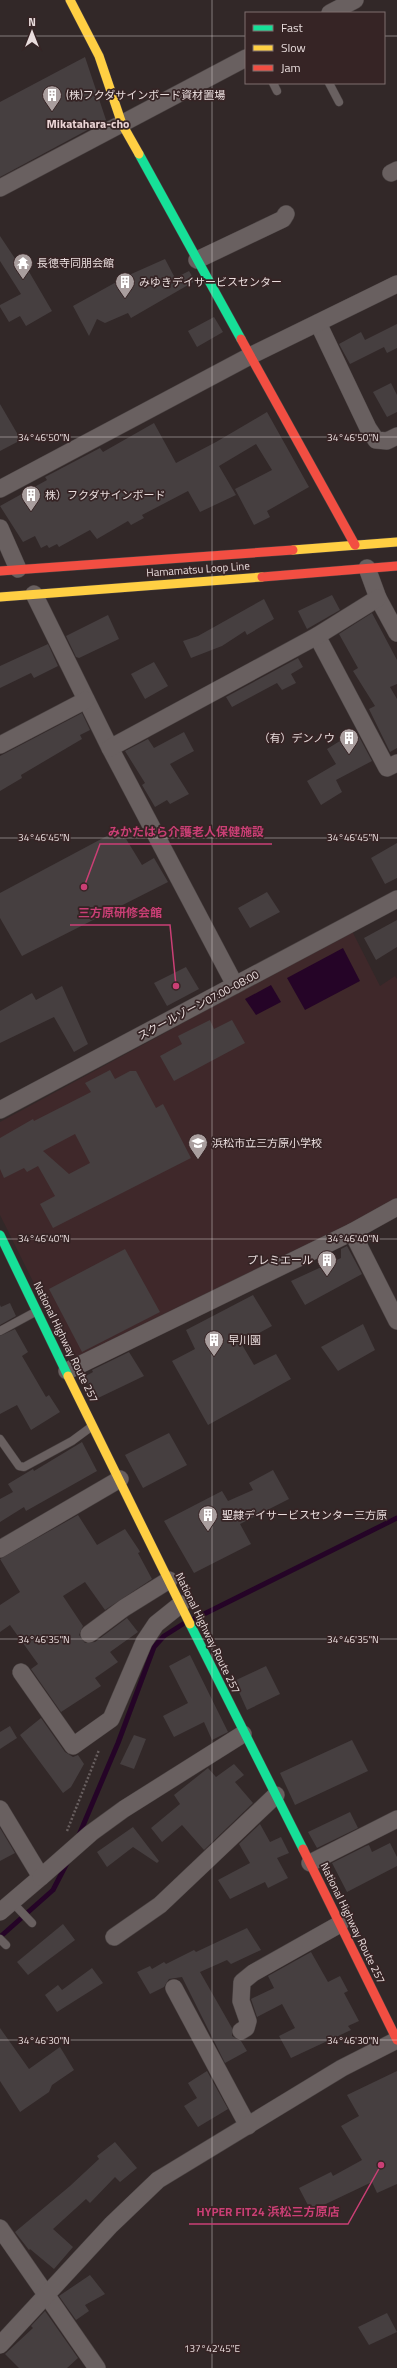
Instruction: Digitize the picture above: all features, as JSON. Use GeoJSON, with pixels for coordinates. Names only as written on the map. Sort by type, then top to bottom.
{"type":"FeatureCollection","features":[{"type":"Feature","properties":{"kind":"main road"},"geometry":{"type":"LineString","coordinates":[[70,0],[98,56],[122,124],[355,545]]}},
{"type":"Feature","properties":{"kind":"main road","name":"Hamamatsu Loop Line"},"geometry":{"type":"LineString","coordinates":[[0,571],[397,542]]}},
{"type":"Feature","properties":{"kind":"main road","name":"Hamamatsu Loop Line"},"geometry":{"type":"LineString","coordinates":[[0,597],[397,566]]}},
{"type":"Feature","properties":{"kind":"main road","name":"National Highway Route 257"},"geometry":{"type":"LineString","coordinates":[[0,1235],[170,1580],[243,1734],[276,1794],[397,2040]]}},
{"type":"Feature","properties":{"kind":"street"},"geometry":{"type":"LineString","coordinates":[[332,12],[355,0]]}},
{"type":"Feature","properties":{"kind":"street"},"geometry":{"type":"LineString","coordinates":[[0,188],[245,59]]}},
{"type":"Feature","properties":{"kind":"street"},"geometry":{"type":"LineString","coordinates":[[197,260],[283,219],[286,214]]}},
{"type":"Feature","properties":{"kind":"street"},"geometry":{"type":"LineString","coordinates":[[0,489],[250,356],[397,284]]}},
{"type":"Feature","properties":{"kind":"street"},"geometry":{"type":"LineString","coordinates":[[318,323],[368,428],[376,440],[387,441],[397,436]]}},
{"type":"Feature","properties":{"kind":"street"},"geometry":{"type":"LineString","coordinates":[[0,528],[18,569]]}},
{"type":"Feature","properties":{"kind":"street"},"geometry":{"type":"LineString","coordinates":[[367,568],[378,598],[397,633]]}},
{"type":"Feature","properties":{"kind":"street"},"geometry":{"type":"LineString","coordinates":[[34,594],[110,748],[235,985]]}},
{"type":"Feature","properties":{"kind":"street"},"geometry":{"type":"LineString","coordinates":[[110,748],[317,636],[378,598]]}},
{"type":"Feature","properties":{"kind":"street"},"geometry":{"type":"LineString","coordinates":[[317,636],[387,768],[397,763]]}},
{"type":"Feature","properties":{"kind":"street"},"geometry":{"type":"LineString","coordinates":[[0,745],[86,700]]}},
{"type":"Feature","properties":{"kind":"street","name":"スクールゾーン07:00-08:00"},"geometry":{"type":"LineString","coordinates":[[0,1110],[397,899]]}},
{"type":"Feature","properties":{"kind":"street"},"geometry":{"type":"LineString","coordinates":[[67,1371],[352,1232],[397,1207]]}},
{"type":"Feature","properties":{"kind":"street"},"geometry":{"type":"LineString","coordinates":[[352,1232],[397,1321]]}},
{"type":"Feature","properties":{"kind":"street"},"geometry":{"type":"LineString","coordinates":[[0,1549],[120,1479]]}},
{"type":"Feature","properties":{"kind":"street"},"geometry":{"type":"LineString","coordinates":[[89,1634],[124,1608],[170,1580]]}},
{"type":"Feature","properties":{"kind":"street"},"geometry":{"type":"LineString","coordinates":[[21,1672],[73,1746],[111,1719],[144,1642],[156,1624],[183,1609]]}},
{"type":"Feature","properties":{"kind":"street"},"geometry":{"type":"LineString","coordinates":[[6,1907],[91,1833],[124,1809],[243,1734]]}},
{"type":"Feature","properties":{"kind":"street"},"geometry":{"type":"LineString","coordinates":[[114,1937],[160,1905],[276,1794]]}},
{"type":"Feature","properties":{"kind":"street"},"geometry":{"type":"LineString","coordinates":[[0,1809],[41,1877]]}},
{"type":"Feature","properties":{"kind":"street"},"geometry":{"type":"LineString","coordinates":[[310,1863],[397,1820]]}},
{"type":"Feature","properties":{"kind":"street"},"geometry":{"type":"LineString","coordinates":[[241,2031],[246,2028],[248,2021],[241,2001],[242,1982],[254,1973],[340,1924]]}},
{"type":"Feature","properties":{"kind":"street"},"geometry":{"type":"LineString","coordinates":[[174,1988],[248,2126]]}},
{"type":"Feature","properties":{"kind":"street"},"geometry":{"type":"LineString","coordinates":[[0,2345],[125,2210],[158,2180],[342,2068],[397,2040]]}},
{"type":"Feature","properties":{"kind":"street"},"geometry":{"type":"LineString","coordinates":[[0,2228],[97,2368]]}},
{"type":"Feature","properties":{"kind":"lane"},"geometry":{"type":"LineString","coordinates":[[274,84],[277,91]]}},
{"type":"Feature","properties":{"kind":"lane"},"geometry":{"type":"LineString","coordinates":[[330,84],[339,102]]}},
{"type":"Feature","properties":{"kind":"lane"},"geometry":{"type":"LineString","coordinates":[[0,1331],[37,1311]]}},
{"type":"Feature","properties":{"kind":"lane"},"geometry":{"type":"LineString","coordinates":[[0,1440],[19,1466],[24,1467],[72,1441],[94,1425]]}},
{"type":"Feature","properties":{"kind":"lane"},"geometry":{"type":"LineString","coordinates":[[6,1907],[32,1923]]}},
{"type":"Feature","properties":{"kind":"path"},"geometry":{"type":"LineString","coordinates":[[66,1833],[100,1748]]}},
{"type":"Feature","properties":{"kind":"shaded area","name":"浜松市立三方原小学校"},"geometry":{"type":"Polygon","coordinates":[[[351,929],[380,986],[395,976],[397,979],[397,1199],[337,1233],[72,1360],[0,1215],[0,1122],[163,1034],[351,929]]]}},
{"type":"Feature","properties":{"kind":"shaded area"},"geometry":{"type":"Polygon","coordinates":[[[343,948],[360,981],[305,1010],[287,978],[343,948]]]}},
{"type":"Feature","properties":{"kind":"shaded area"},"geometry":{"type":"Polygon","coordinates":[[[271,985],[281,1002],[256,1015],[245,999],[271,985]]]}},
{"type":"Feature","properties":{"kind":"building","name":"(株)フクダサインボード資材置場"},"geometry":{"type":"Polygon","coordinates":[[[85,57],[106,120],[0,177],[0,102],[85,57]]]}},
{"type":"Feature","properties":{"kind":"building","name":"長徳寺同朋会館"},"geometry":{"type":"Polygon","coordinates":[[[0,236],[16,260],[21,258],[52,311],[26,326],[20,316],[9,322],[0,307],[0,305],[21,294],[0,261],[0,236]]]}},
{"type":"Feature","properties":{"kind":"building","name":"みゆきデイサービスセンター"},"geometry":{"type":"Polygon","coordinates":[[[165,259],[175,278],[189,271],[195,281],[131,318],[128,313],[105,323],[97,319],[89,336],[73,306],[129,275],[165,259]]]}},
{"type":"Feature","properties":{"kind":"building"},"geometry":{"type":"Polygon","coordinates":[[[214,317],[223,332],[197,347],[188,331],[214,317]]]}},
{"type":"Feature","properties":{"kind":"building"},"geometry":{"type":"Polygon","coordinates":[[[397,324],[397,348],[387,353],[384,347],[350,364],[339,344],[361,332],[365,340],[397,324]]]}},
{"type":"Feature","properties":{"kind":"building"},"geometry":{"type":"Polygon","coordinates":[[[391,383],[397,395],[397,412],[387,417],[373,392],[391,383]]]}},
{"type":"Feature","properties":{"kind":"building"},"geometry":{"type":"Polygon","coordinates":[[[0,404],[21,440],[0,451],[0,404]]]}},
{"type":"Feature","properties":{"kind":"building"},"geometry":{"type":"Polygon","coordinates":[[[267,412],[309,487],[267,511],[270,517],[254,525],[235,489],[272,470],[256,444],[219,466],[236,495],[200,512],[188,491],[142,515],[144,518],[131,525],[128,521],[97,539],[90,530],[59,547],[57,544],[49,548],[47,545],[41,548],[35,536],[23,542],[0,506],[47,480],[45,477],[100,448],[103,452],[154,423],[176,463],[216,442],[267,412]]]}},
{"type":"Feature","properties":{"kind":"building"},"geometry":{"type":"Polygon","coordinates":[[[332,595],[340,610],[307,629],[298,611],[332,595]]]}},
{"type":"Feature","properties":{"kind":"building"},"geometry":{"type":"Polygon","coordinates":[[[264,599],[274,619],[247,635],[245,631],[222,646],[191,658],[183,641],[198,636],[264,599]]]}},
{"type":"Feature","properties":{"kind":"building"},"geometry":{"type":"Polygon","coordinates":[[[372,613],[397,660],[397,684],[390,687],[397,699],[397,748],[390,752],[369,709],[375,706],[353,671],[358,668],[339,634],[372,613]]]}},
{"type":"Feature","properties":{"kind":"building"},"geometry":{"type":"Polygon","coordinates":[[[108,615],[119,639],[79,658],[76,657],[66,636],[108,615]]]}},
{"type":"Feature","properties":{"kind":"building"},"geometry":{"type":"Polygon","coordinates":[[[48,644],[58,666],[34,678],[31,673],[0,688],[0,666],[48,644]]]}},
{"type":"Feature","properties":{"kind":"building"},"geometry":{"type":"Polygon","coordinates":[[[298,658],[303,667],[291,674],[296,683],[282,690],[277,683],[232,707],[226,697],[298,658]]]}},
{"type":"Feature","properties":{"kind":"building"},"geometry":{"type":"Polygon","coordinates":[[[154,662],[168,686],[145,699],[131,674],[154,662]]]}},
{"type":"Feature","properties":{"kind":"building"},"geometry":{"type":"Polygon","coordinates":[[[82,713],[90,730],[80,735],[82,739],[21,775],[22,778],[0,791],[0,756],[82,713]]]}},
{"type":"Feature","properties":{"kind":"building"},"geometry":{"type":"Polygon","coordinates":[[[356,731],[372,761],[336,780],[342,792],[321,805],[307,781],[336,764],[327,749],[356,731]]]}},
{"type":"Feature","properties":{"kind":"building"},"geometry":{"type":"Polygon","coordinates":[[[184,732],[194,751],[170,764],[189,794],[170,804],[167,800],[155,807],[142,785],[145,783],[125,751],[148,739],[154,748],[184,732]]]}},
{"type":"Feature","properties":{"kind":"building"},"geometry":{"type":"Polygon","coordinates":[[[120,829],[142,865],[154,858],[168,882],[22,956],[0,918],[0,893],[120,829]]]}},
{"type":"Feature","properties":{"kind":"building"},"geometry":{"type":"Polygon","coordinates":[[[397,843],[397,878],[385,884],[371,858],[397,843]]]}},
{"type":"Feature","properties":{"kind":"building"},"geometry":{"type":"Polygon","coordinates":[[[267,892],[280,912],[250,928],[238,908],[267,892]]]}},
{"type":"Feature","properties":{"kind":"building"},"geometry":{"type":"Polygon","coordinates":[[[397,920],[397,947],[376,960],[364,938],[397,920]]]}},
{"type":"Feature","properties":{"kind":"building"},"geometry":{"type":"Polygon","coordinates":[[[186,967],[199,989],[167,1006],[154,983],[186,967]]]}},
{"type":"Feature","properties":{"kind":"building"},"geometry":{"type":"Polygon","coordinates":[[[62,986],[88,1044],[74,1052],[54,1017],[0,1043],[0,1011],[32,993],[36,1000],[62,986]]]}},
{"type":"Feature","properties":{"kind":"building"},"geometry":{"type":"Polygon","coordinates":[[[210,1020],[214,1029],[232,1020],[245,1043],[174,1081],[160,1056],[182,1044],[178,1036],[210,1020]]]}},
{"type":"Feature","properties":{"kind":"building"},"geometry":{"type":"Polygon","coordinates":[[[110,1070],[115,1079],[130,1071],[136,1071],[156,1108],[163,1104],[191,1158],[53,1228],[40,1204],[55,1196],[38,1166],[27,1172],[24,1168],[4,1178],[0,1169],[0,1138],[33,1119],[34,1121],[91,1092],[85,1083],[110,1070]],[[75,1134],[43,1151],[69,1174],[90,1163],[75,1134]]]}},
{"type":"Feature","properties":{"kind":"building","name":"プレミエール"},"geometry":{"type":"Polygon","coordinates":[[[347,1246],[362,1274],[305,1305],[291,1281],[341,1258],[341,1249],[347,1246]]]}},
{"type":"Feature","properties":{"kind":"building"},"geometry":{"type":"Polygon","coordinates":[[[125,1249],[160,1312],[82,1352],[49,1289],[125,1249]]]}},
{"type":"Feature","properties":{"kind":"building","name":"早川園"},"geometry":{"type":"Polygon","coordinates":[[[253,1295],[272,1326],[241,1343],[254,1365],[276,1354],[291,1379],[208,1425],[172,1361],[195,1349],[186,1330],[253,1295]]]}},
{"type":"Feature","properties":{"kind":"building"},"geometry":{"type":"Polygon","coordinates":[[[10,1303],[16,1316],[0,1325],[0,1305],[1,1307],[10,1303]]]}},
{"type":"Feature","properties":{"kind":"building"},"geometry":{"type":"Polygon","coordinates":[[[363,1324],[375,1350],[338,1371],[321,1347],[363,1324]]]}},
{"type":"Feature","properties":{"kind":"building"},"geometry":{"type":"Polygon","coordinates":[[[15,1329],[28,1352],[22,1356],[46,1397],[49,1395],[60,1412],[31,1430],[17,1405],[0,1414],[0,1336],[15,1329]]]}},
{"type":"Feature","properties":{"kind":"building"},"geometry":{"type":"Polygon","coordinates":[[[129,1352],[144,1376],[96,1399],[84,1377],[93,1372],[92,1370],[129,1352]]]}},
{"type":"Feature","properties":{"kind":"building"},"geometry":{"type":"Polygon","coordinates":[[[169,1433],[187,1465],[143,1488],[125,1455],[169,1433]]]}},
{"type":"Feature","properties":{"kind":"building"},"geometry":{"type":"Polygon","coordinates":[[[82,1442],[97,1471],[26,1511],[24,1507],[0,1522],[0,1499],[13,1492],[8,1484],[33,1469],[34,1471],[82,1442]]]}},
{"type":"Feature","properties":{"kind":"building","name":"聖隷デイサービスセンター三方原"},"geometry":{"type":"Polygon","coordinates":[[[273,1470],[289,1499],[240,1524],[251,1544],[194,1573],[164,1521],[222,1491],[228,1501],[253,1490],[249,1483],[273,1470]]]}},
{"type":"Feature","properties":{"kind":"building"},"geometry":{"type":"Polygon","coordinates":[[[78,1515],[97,1545],[125,1529],[139,1550],[140,1552],[138,1553],[152,1579],[105,1610],[85,1582],[63,1596],[83,1626],[79,1635],[85,1643],[95,1642],[127,1618],[138,1632],[110,1652],[118,1662],[95,1678],[101,1686],[61,1712],[31,1669],[38,1664],[10,1625],[0,1632],[0,1605],[20,1592],[0,1559],[78,1515]]]}},
{"type":"Feature","properties":{"kind":"building"},"geometry":{"type":"Polygon","coordinates":[[[190,1655],[228,1732],[212,1740],[204,1722],[174,1737],[163,1716],[188,1703],[169,1666],[190,1655]]]}},
{"type":"Feature","properties":{"kind":"building"},"geometry":{"type":"Polygon","coordinates":[[[266,1666],[280,1694],[247,1710],[234,1681],[266,1666]]]}},
{"type":"Feature","properties":{"kind":"building"},"geometry":{"type":"Polygon","coordinates":[[[41,1718],[65,1752],[73,1757],[78,1755],[84,1764],[71,1787],[63,1793],[20,1735],[41,1718]]]}},
{"type":"Feature","properties":{"kind":"building"},"geometry":{"type":"Polygon","coordinates":[[[10,1726],[17,1738],[0,1749],[0,1732],[10,1726]]]}},
{"type":"Feature","properties":{"kind":"building"},"geometry":{"type":"Polygon","coordinates":[[[134,1735],[146,1739],[134,1769],[120,1764],[134,1735]]]}},
{"type":"Feature","properties":{"kind":"building"},"geometry":{"type":"Polygon","coordinates":[[[352,1740],[368,1771],[295,1805],[280,1773],[352,1740]]]}},
{"type":"Feature","properties":{"kind":"building"},"geometry":{"type":"Polygon","coordinates":[[[234,1764],[244,1775],[235,1782],[253,1803],[204,1850],[182,1825],[162,1842],[151,1828],[180,1804],[174,1795],[208,1768],[216,1777],[234,1764]]]}},
{"type":"Feature","properties":{"kind":"building"},"geometry":{"type":"Polygon","coordinates":[[[350,1812],[358,1828],[317,1848],[308,1832],[350,1812]]]}},
{"type":"Feature","properties":{"kind":"building"},"geometry":{"type":"Polygon","coordinates":[[[260,1824],[270,1842],[281,1837],[289,1853],[277,1858],[288,1878],[268,1888],[265,1882],[230,1899],[218,1880],[250,1863],[239,1844],[260,1824]]]}},
{"type":"Feature","properties":{"kind":"building"},"geometry":{"type":"Polygon","coordinates":[[[133,1827],[159,1861],[157,1863],[133,1847],[107,1867],[97,1852],[133,1827]]]}},
{"type":"Feature","properties":{"kind":"building"},"geometry":{"type":"Polygon","coordinates":[[[0,1828],[15,1853],[0,1861],[0,1828]]]}},
{"type":"Feature","properties":{"kind":"building"},"geometry":{"type":"Polygon","coordinates":[[[390,1843],[397,1857],[397,1866],[347,1892],[332,1863],[366,1846],[369,1845],[372,1852],[390,1843]]]}},
{"type":"Feature","properties":{"kind":"building"},"geometry":{"type":"Polygon","coordinates":[[[63,1924],[75,1940],[28,1975],[17,1962],[63,1924]]]}},
{"type":"Feature","properties":{"kind":"building"},"geometry":{"type":"Polygon","coordinates":[[[247,1928],[261,1950],[231,1964],[227,1960],[200,1972],[232,2028],[232,2036],[241,2041],[247,2051],[225,2063],[182,1977],[169,1979],[164,1987],[150,1994],[137,1972],[150,1966],[152,1969],[164,1962],[166,1964],[194,1950],[196,1952],[247,1928]]]}},
{"type":"Feature","properties":{"kind":"building"},"geometry":{"type":"Polygon","coordinates":[[[311,1952],[328,1982],[340,1976],[348,1991],[344,1993],[359,2021],[348,2026],[351,2030],[291,2058],[279,2036],[295,2028],[282,2004],[257,2017],[251,1999],[274,1988],[268,1976],[311,1952]]]}},
{"type":"Feature","properties":{"kind":"building"},"geometry":{"type":"Polygon","coordinates":[[[92,1968],[103,1983],[57,2012],[45,1995],[58,1985],[62,1990],[92,1968]]]}},
{"type":"Feature","properties":{"kind":"building"},"geometry":{"type":"Polygon","coordinates":[[[0,2028],[29,2069],[60,2047],[74,2070],[52,2085],[49,2092],[20,2112],[0,2081],[0,2028]]]}},
{"type":"Feature","properties":{"kind":"building"},"geometry":{"type":"Polygon","coordinates":[[[207,2071],[228,2109],[198,2127],[184,2106],[197,2098],[188,2083],[207,2071]]]}},
{"type":"Feature","properties":{"kind":"building"},"geometry":{"type":"Polygon","coordinates":[[[397,2071],[397,2184],[377,2193],[372,2182],[311,2211],[299,2188],[331,2172],[333,2176],[362,2160],[341,2126],[359,2116],[347,2095],[397,2071]]]}},
{"type":"Feature","properties":{"kind":"building"},"geometry":{"type":"Polygon","coordinates":[[[115,2142],[137,2168],[120,2182],[115,2177],[90,2203],[86,2199],[53,2229],[73,2247],[54,2269],[30,2249],[29,2250],[15,2232],[70,2186],[99,2159],[97,2156],[115,2142]]]}},
{"type":"Feature","properties":{"kind":"building"},"geometry":{"type":"Polygon","coordinates":[[[90,2275],[105,2294],[85,2305],[89,2311],[76,2320],[59,2296],[90,2275]]]}},
{"type":"Feature","properties":{"kind":"building"},"geometry":{"type":"Polygon","coordinates":[[[45,2311],[78,2358],[67,2368],[19,2368],[5,2354],[33,2328],[31,2326],[45,2311]]]}},
{"type":"Feature","properties":{"kind":"building"},"geometry":{"type":"Polygon","coordinates":[[[387,2313],[397,2332],[369,2345],[358,2327],[387,2313]]]}},
{"type":"Feature","properties":{"kind":"waterway"},"geometry":{"type":"LineString","coordinates":[[192,1620],[397,1518]]}},
{"type":"Feature","properties":{"kind":"waterway"},"geometry":{"type":"LineString","coordinates":[[79,1835],[118,1743],[154,1647],[164,1636],[183,1624]]}},
{"type":"Feature","properties":{"kind":"waterway"},"geometry":{"type":"LineString","coordinates":[[0,1937],[53,1890],[68,1861]]}},
{"type":"Feature","properties":{"kind":"traffic: fast"},"geometry":{"type":"LineString","coordinates":[[139,154],[241,339]]}},
{"type":"Feature","properties":{"kind":"traffic: fast"},"geometry":{"type":"LineString","coordinates":[[0,1235],[68,1376]]}},
{"type":"Feature","properties":{"kind":"traffic: fast"},"geometry":{"type":"LineString","coordinates":[[190,1624],[303,1849]]}},
{"type":"Feature","properties":{"kind":"traffic: slow"},"geometry":{"type":"LineString","coordinates":[[70,0],[99,56],[122,124],[139,154]]}},
{"type":"Feature","properties":{"kind":"traffic: slow"},"geometry":{"type":"LineString","coordinates":[[293,550],[397,542]]}},
{"type":"Feature","properties":{"kind":"traffic: slow"},"geometry":{"type":"LineString","coordinates":[[0,597],[262,577]]}},
{"type":"Feature","properties":{"kind":"traffic: slow"},"geometry":{"type":"LineString","coordinates":[[68,1376],[190,1624]]}},
{"type":"Feature","properties":{"kind":"traffic: jam"},"geometry":{"type":"LineString","coordinates":[[241,339],[355,545]]}},
{"type":"Feature","properties":{"kind":"traffic: jam"},"geometry":{"type":"LineString","coordinates":[[0,571],[293,550]]}},
{"type":"Feature","properties":{"kind":"traffic: jam"},"geometry":{"type":"LineString","coordinates":[[262,577],[397,566]]}},
{"type":"Feature","properties":{"kind":"traffic: jam"},"geometry":{"type":"LineString","coordinates":[[303,1849],[397,2040]]}},
{"type":"Feature","properties":{"kind":"place","name":"(株)フクダサインボード資材置場"},"geometry":{"type":"Point","coordinates":[52,112]}},
{"type":"Feature","properties":{"kind":"place","name":"長徳寺同朋会館"},"geometry":{"type":"Point","coordinates":[23,280]}},
{"type":"Feature","properties":{"kind":"place","name":"みゆきデイサービスセンター"},"geometry":{"type":"Point","coordinates":[125,299]}},
{"type":"Feature","properties":{"kind":"place","name":"株）フクダサインボード"},"geometry":{"type":"Point","coordinates":[31,512]}},
{"type":"Feature","properties":{"kind":"place","name":"（有）デンノウ"},"geometry":{"type":"Point","coordinates":[349,755]}},
{"type":"Feature","properties":{"kind":"place","name":"みかたはら介護老人保健施設"},"geometry":{"type":"Point","coordinates":[84,887]}},
{"type":"Feature","properties":{"kind":"place","name":"三方原研修会館"},"geometry":{"type":"Point","coordinates":[176,986]}},
{"type":"Feature","properties":{"kind":"place","name":"浜松市立三方原小学校"},"geometry":{"type":"Point","coordinates":[198,1160]}},
{"type":"Feature","properties":{"kind":"place","name":"プレミエール"},"geometry":{"type":"Point","coordinates":[327,1277]}},
{"type":"Feature","properties":{"kind":"place","name":"早川園"},"geometry":{"type":"Point","coordinates":[214,1357]}},
{"type":"Feature","properties":{"kind":"place","name":"聖隷デイサービスセンター三方原"},"geometry":{"type":"Point","coordinates":[208,1532]}},
{"type":"Feature","properties":{"kind":"place","name":"HYPER FIT24 浜松三方原店"},"geometry":{"type":"Point","coordinates":[381,2165]}},
{"type":"Feature","properties":{"kind":"district","name":"Mikatahara-cho"},"geometry":{"type":"Point","coordinates":[88,123]}}]}
